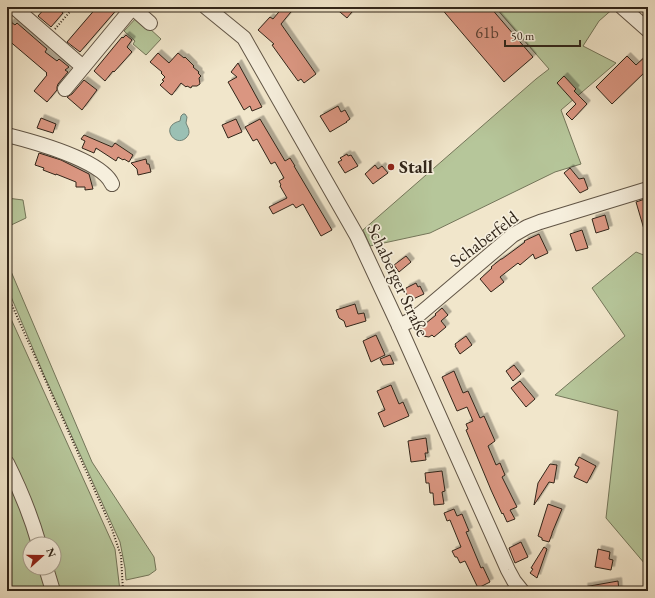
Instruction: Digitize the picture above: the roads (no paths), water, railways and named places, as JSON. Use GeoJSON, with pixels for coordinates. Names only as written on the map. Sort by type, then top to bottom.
{"type":"FeatureCollection","features":[{"type":"Feature","properties":{"kind":"street"},"geometry":{"type":"LineString","coordinates":[[16,7],[15,8],[83,67]]}},
{"type":"Feature","properties":{"kind":"street"},"geometry":{"type":"LineString","coordinates":[[65,89],[132,7],[150,23]]}},
{"type":"Feature","properties":{"kind":"street","name":"Schaberger Straße"},"geometry":{"type":"LineString","coordinates":[[206,7],[244,38],[356,236],[399,326],[502,558],[514,581],[522,591]]}},
{"type":"Feature","properties":{"kind":"street"},"geometry":{"type":"LineString","coordinates":[[622,7],[648,30]]}},
{"type":"Feature","properties":{"kind":"street"},"geometry":{"type":"LineString","coordinates":[[7,135],[31,141],[76,157],[98,169],[108,177],[112,184]]}},
{"type":"Feature","properties":{"kind":"street","name":"Schaberfeld"},"geometry":{"type":"LineString","coordinates":[[399,326],[421,313],[513,235],[527,227],[648,189]]}},
{"type":"Feature","properties":{"kind":"street"},"geometry":{"type":"LineString","coordinates":[[7,463],[30,515],[37,536]]}},
{"type":"Feature","properties":{"kind":"street"},"geometry":{"type":"LineString","coordinates":[[48,576],[53,591]]}},
{"type":"Feature","properties":{"kind":"water"},"geometry":{"type":"Polygon","coordinates":[[[183,114],[187,117],[186,123],[189,129],[189,134],[182,140],[177,140],[171,135],[170,131],[174,124],[180,121],[183,114]]]}},
{"type":"Feature","properties":{"kind":"place","name":"Stall"},"geometry":{"type":"Point","coordinates":[391,167]}}]}
